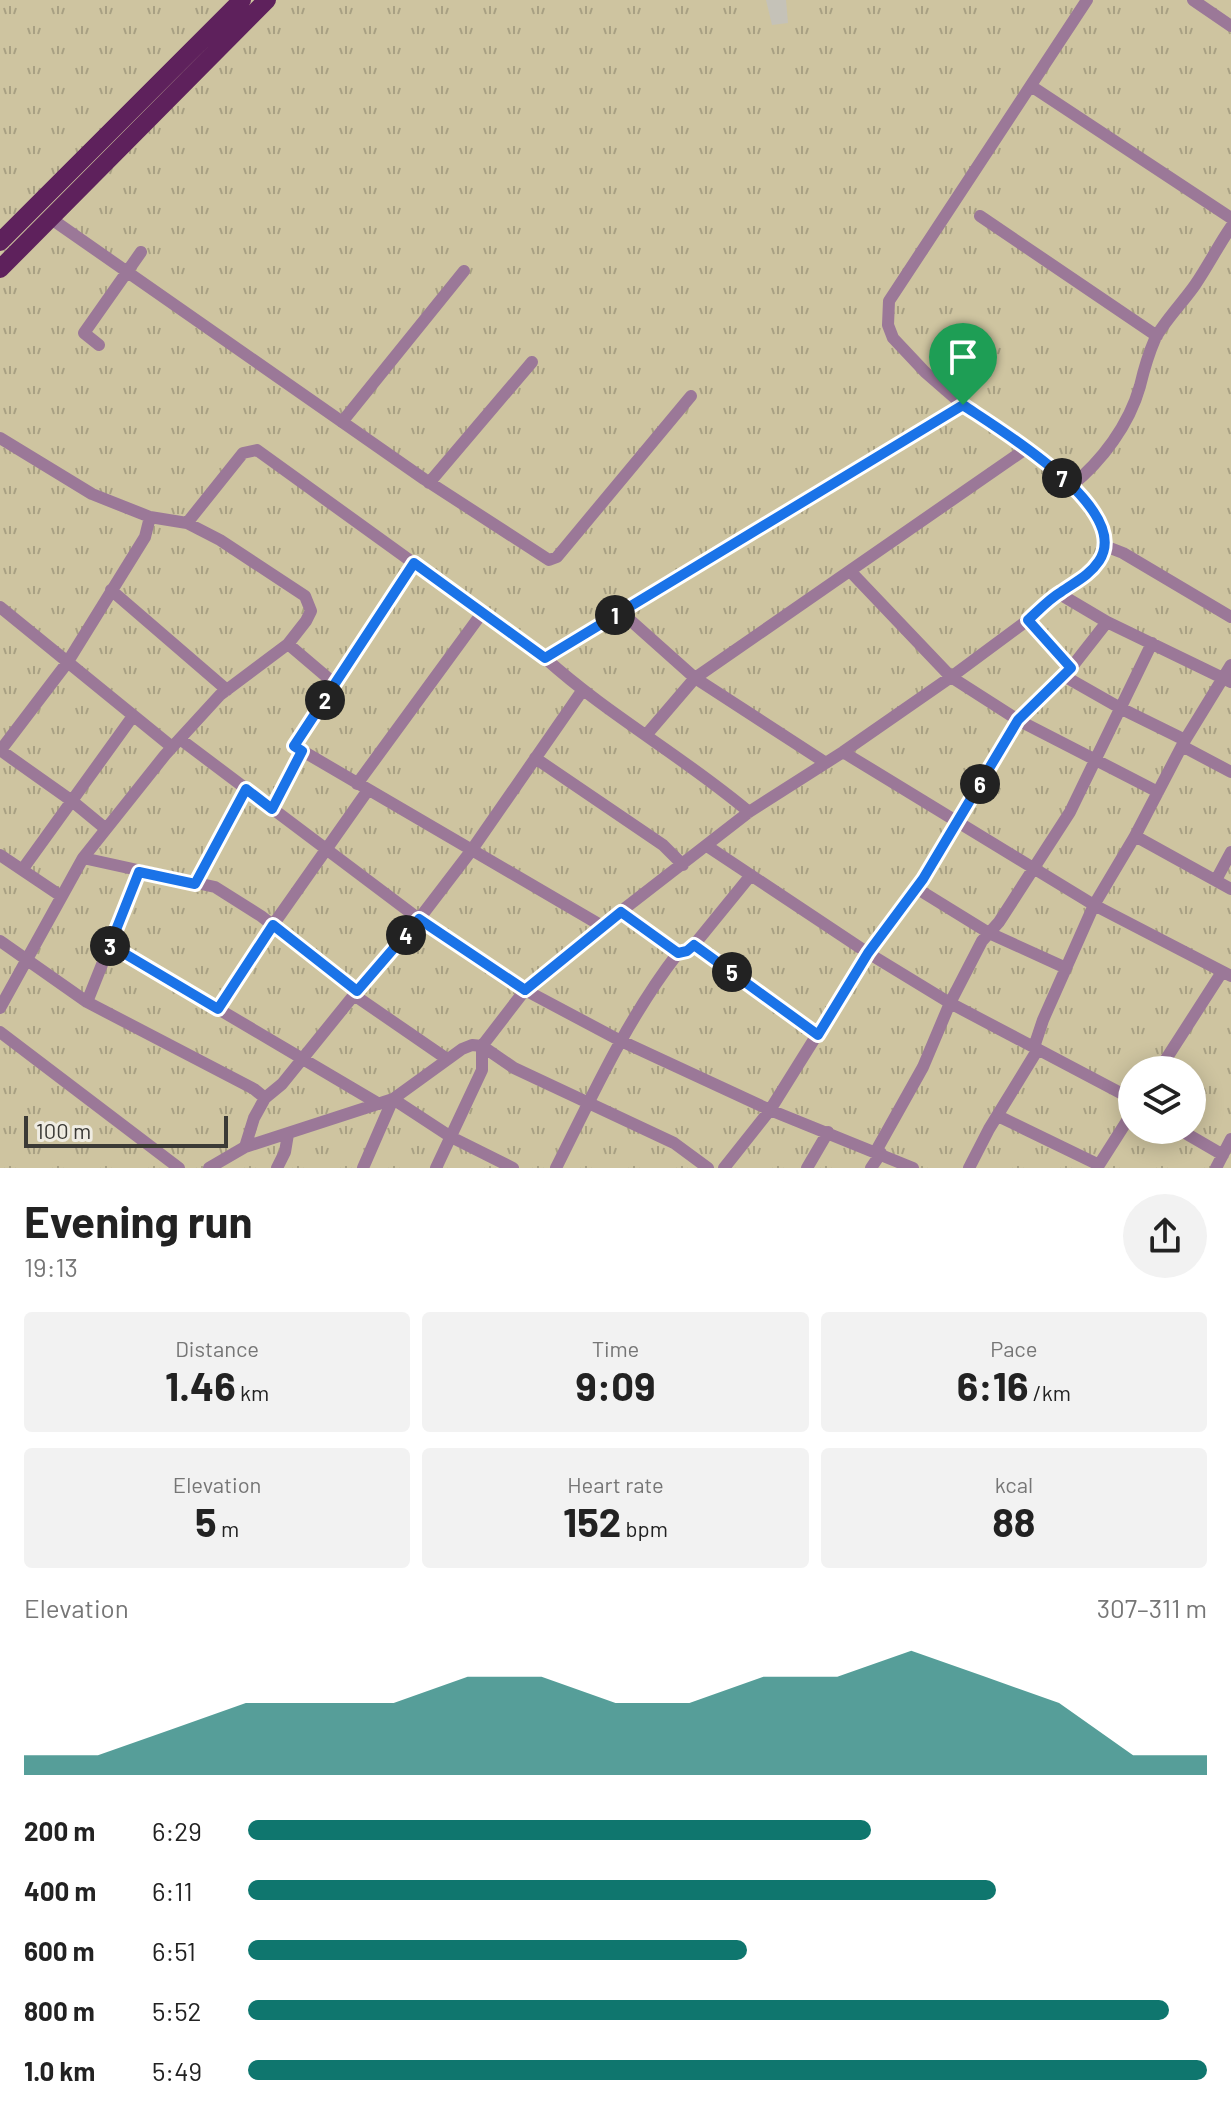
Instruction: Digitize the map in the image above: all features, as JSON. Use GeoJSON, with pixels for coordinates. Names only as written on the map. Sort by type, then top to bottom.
{"type":"FeatureCollection","features":[{"type":"Feature","properties":{"kind":"main road"},"geometry":{"type":"LineString","coordinates":[[0,242],[242,0]]}},
{"type":"Feature","properties":{"kind":"main road"},"geometry":{"type":"LineString","coordinates":[[0,269],[267,0]]}},
{"type":"Feature","properties":{"kind":"street"},"geometry":{"type":"LineString","coordinates":[[436,1168],[482,1070],[482,1046],[525,990],[749,812],[951,677],[1028,620],[1058,593],[1082,579],[1100,560],[1105,546],[1103,529],[1092,506],[1027,448],[963,405],[925,372],[893,338],[888,325],[889,301],[1087,0]]}},
{"type":"Feature","properties":{"kind":"street"},"geometry":{"type":"LineString","coordinates":[[1193,0],[1231,26]]}},
{"type":"Feature","properties":{"kind":"street"},"geometry":{"type":"LineString","coordinates":[[1031,86],[1231,218]]}},
{"type":"Feature","properties":{"kind":"street"},"geometry":{"type":"LineString","coordinates":[[980,216],[1157,336]]}},
{"type":"Feature","properties":{"kind":"street"},"geometry":{"type":"LineString","coordinates":[[50,218],[429,483],[549,560],[557,557],[691,396]]}},
{"type":"Feature","properties":{"kind":"street"},"geometry":{"type":"LineString","coordinates":[[1071,486],[1090,471],[1108,449],[1128,415],[1140,386],[1143,366],[1157,336],[1197,282],[1231,227]]}},
{"type":"Feature","properties":{"kind":"street"},"geometry":{"type":"LineString","coordinates":[[99,345],[84,333],[141,252]]}},
{"type":"Feature","properties":{"kind":"street"},"geometry":{"type":"LineString","coordinates":[[342,422],[464,271]]}},
{"type":"Feature","properties":{"kind":"street"},"geometry":{"type":"LineString","coordinates":[[429,483],[532,362]]}},
{"type":"Feature","properties":{"kind":"street"},"geometry":{"type":"LineString","coordinates":[[545,658],[963,405]]}},
{"type":"Feature","properties":{"kind":"street"},"geometry":{"type":"LineString","coordinates":[[0,438],[92,494],[150,517],[187,523],[220,540],[305,596],[311,611],[288,644],[227,690],[176,743],[83,858],[0,1008]]}},
{"type":"Feature","properties":{"kind":"street"},"geometry":{"type":"LineString","coordinates":[[647,734],[695,678],[1027,448]]}},
{"type":"Feature","properties":{"kind":"street"},"geometry":{"type":"LineString","coordinates":[[187,523],[243,453],[257,450],[545,658],[582,691],[647,734],[749,812]]}},
{"type":"Feature","properties":{"kind":"street"},"geometry":{"type":"LineString","coordinates":[[106,829],[72,801],[0,751],[67,663],[145,537],[150,517]]}},
{"type":"Feature","properties":{"kind":"street"},"geometry":{"type":"LineString","coordinates":[[1105,546],[1123,553],[1231,617]]}},
{"type":"Feature","properties":{"kind":"street"},"geometry":{"type":"LineString","coordinates":[[414,563],[294,746],[602,926]]}},
{"type":"Feature","properties":{"kind":"street"},"geometry":{"type":"LineString","coordinates":[[850,571],[951,677],[1018,720],[1158,792]]}},
{"type":"Feature","properties":{"kind":"street"},"geometry":{"type":"LineString","coordinates":[[111,590],[227,690]]}},
{"type":"Feature","properties":{"kind":"street"},"geometry":{"type":"LineString","coordinates":[[1058,593],[1107,622],[1227,680]]}},
{"type":"Feature","properties":{"kind":"street"},"geometry":{"type":"LineString","coordinates":[[0,607],[133,716],[246,789],[419,919],[525,990],[619,1040],[770,1110],[913,1168]]}},
{"type":"Feature","properties":{"kind":"street"},"geometry":{"type":"LineString","coordinates":[[621,612],[695,678],[826,763]]}},
{"type":"Feature","properties":{"kind":"street"},"geometry":{"type":"LineString","coordinates":[[218,1009],[327,850],[362,787],[482,613]]}},
{"type":"Feature","properties":{"kind":"street"},"geometry":{"type":"LineString","coordinates":[[1028,620],[1067,672],[1122,709],[1231,772]]}},
{"type":"Feature","properties":{"kind":"street"},"geometry":{"type":"LineString","coordinates":[[724,1168],[770,1110],[868,953],[916,888],[1018,720],[1067,672],[1107,622]]}},
{"type":"Feature","properties":{"kind":"street"},"geometry":{"type":"LineString","coordinates":[[871,1168],[982,941],[1070,812],[1152,643]]}},
{"type":"Feature","properties":{"kind":"street"},"geometry":{"type":"LineString","coordinates":[[288,644],[335,684]]}},
{"type":"Feature","properties":{"kind":"street"},"geometry":{"type":"LineString","coordinates":[[969,1168],[1036,1048],[1043,1020],[1094,905],[1135,836],[1183,743],[1227,680],[1231,665]]}},
{"type":"Feature","properties":{"kind":"street"},"geometry":{"type":"LineString","coordinates":[[245,1147],[254,1118],[265,1098],[282,1084],[419,919],[471,851],[582,691]]}},
{"type":"Feature","properties":{"kind":"street"},"geometry":{"type":"LineString","coordinates":[[22,870],[133,716]]}},
{"type":"Feature","properties":{"kind":"street"},"geometry":{"type":"LineString","coordinates":[[272,809],[302,751]]}},
{"type":"Feature","properties":{"kind":"street"},"geometry":{"type":"LineString","coordinates":[[843,752],[1094,905],[1227,974],[1169,1056]]}},
{"type":"Feature","properties":{"kind":"street"},"geometry":{"type":"LineString","coordinates":[[535,758],[663,845],[683,865]]}},
{"type":"Feature","properties":{"kind":"street"},"geometry":{"type":"LineString","coordinates":[[195,884],[246,789]]}},
{"type":"Feature","properties":{"kind":"street"},"geometry":{"type":"LineString","coordinates":[[1135,836],[1231,889]]}},
{"type":"Feature","properties":{"kind":"street"},"geometry":{"type":"LineString","coordinates":[[707,846],[868,953],[950,1003],[1118,1092]]}},
{"type":"Feature","properties":{"kind":"street"},"geometry":{"type":"LineString","coordinates":[[1216,880],[1231,852]]}},
{"type":"Feature","properties":{"kind":"street"},"geometry":{"type":"LineString","coordinates":[[0,855],[61,896]]}},
{"type":"Feature","properties":{"kind":"street"},"geometry":{"type":"LineString","coordinates":[[83,858],[215,887],[273,925],[356,993],[447,1059]]}},
{"type":"Feature","properties":{"kind":"street"},"geometry":{"type":"LineString","coordinates":[[87,1002],[139,872]]}},
{"type":"Feature","properties":{"kind":"street"},"geometry":{"type":"LineString","coordinates":[[556,1168],[619,1040],[678,953],[694,945],[751,875]]}},
{"type":"Feature","properties":{"kind":"street"},"geometry":{"type":"LineString","coordinates":[[916,888],[989,933],[1066,968]]}},
{"type":"Feature","properties":{"kind":"street"},"geometry":{"type":"LineString","coordinates":[[621,912],[678,953]]}},
{"type":"Feature","properties":{"kind":"street"},"geometry":{"type":"LineString","coordinates":[[0,941],[87,1002],[254,1089],[265,1098]]}},
{"type":"Feature","properties":{"kind":"street"},"geometry":{"type":"LineString","coordinates":[[110,945],[379,1104]]}},
{"type":"Feature","properties":{"kind":"street"},"geometry":{"type":"LineString","coordinates":[[694,945],[818,1035]]}},
{"type":"Feature","properties":{"kind":"street"},"geometry":{"type":"LineString","coordinates":[[0,1032],[179,1168]]}},
{"type":"Feature","properties":{"kind":"street"},"geometry":{"type":"LineString","coordinates":[[209,1168],[245,1147],[393,1099],[447,1059],[472,1045],[482,1046],[514,1068],[674,1143],[708,1168]]}},
{"type":"Feature","properties":{"kind":"street"},"geometry":{"type":"LineString","coordinates":[[393,1099],[451,1137],[513,1168]]}},
{"type":"Feature","properties":{"kind":"street"},"geometry":{"type":"LineString","coordinates":[[363,1168],[393,1099]]}},
{"type":"Feature","properties":{"kind":"street"},"geometry":{"type":"LineString","coordinates":[[998,1116],[1098,1166],[1118,1135]]}},
{"type":"Feature","properties":{"kind":"street"},"geometry":{"type":"LineString","coordinates":[[807,1168],[828,1132]]}},
{"type":"Feature","properties":{"kind":"street"},"geometry":{"type":"LineString","coordinates":[[277,1168],[285,1152],[288,1134]]}},
{"type":"Feature","properties":{"kind":"street"},"geometry":{"type":"LineString","coordinates":[[1216,1168],[1231,1139]]}},
{"type":"Feature","properties":{"kind":"street"},"geometry":{"type":"LineString","coordinates":[[1204,1144],[1223,1155]]}},
{"type":"Feature","properties":{"kind":"green space"},"geometry":{"type":"Polygon","coordinates":[[[0,0],[1231,0],[1231,1168],[0,1168],[0,0]]]}},
{"type":"Feature","properties":{"kind":"building"},"geometry":{"type":"Polygon","coordinates":[[[766,0],[786,0],[788,23],[772,25],[766,0]]]}},
{"type":"Feature","properties":{"kind":"route"},"geometry":{"type":"LineString","coordinates":[[963,405],[1027,448],[1092,506],[1103,529],[1105,546],[1100,560],[1082,579],[1058,593],[1028,620],[1071,668],[1018,720],[923,879],[868,953],[818,1035],[694,945],[678,953],[621,912],[525,990],[419,919],[357,991],[273,925],[218,1009],[110,945],[139,872],[195,884],[246,789],[272,809],[302,751],[294,746],[414,563],[545,658],[963,405]]}}]}
